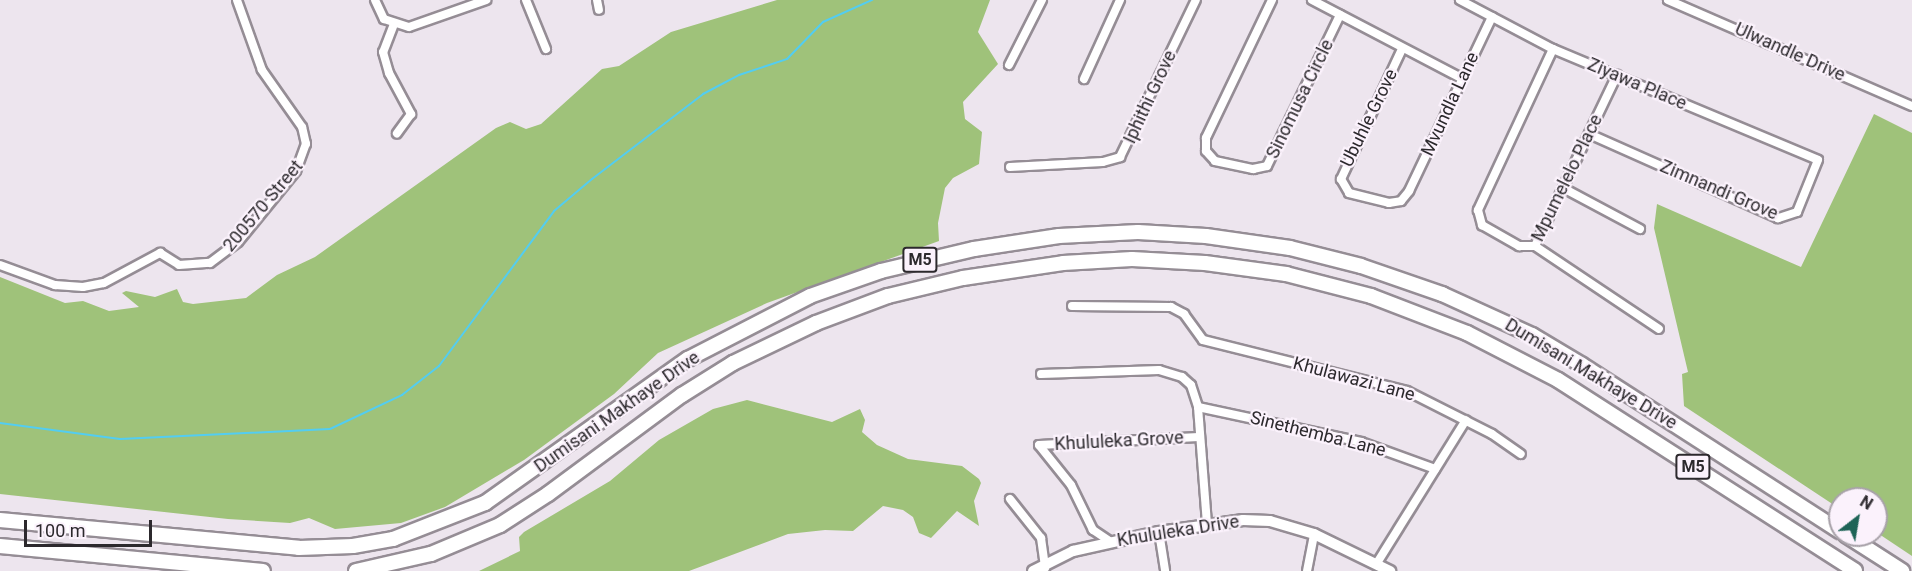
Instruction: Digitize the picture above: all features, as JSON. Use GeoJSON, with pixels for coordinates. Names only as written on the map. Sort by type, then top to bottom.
{"type":"FeatureCollection","features":[{"type":"Feature","properties":{"kind":"main road","name":"Dumisani Makhaye Drive"},"geometry":{"type":"LineString","coordinates":[[0,520],[299,548],[354,546],[393,539],[485,503],[688,359],[810,296],[880,271],[974,249],[1059,236],[1138,232],[1206,236],[1290,248],[1361,266],[1442,294],[1532,335],[1582,364],[1828,523]]}},
{"type":"Feature","properties":{"kind":"main road","name":"Dumisani Makhaye Drive"},"geometry":{"type":"LineString","coordinates":[[356,571],[431,554],[500,525],[548,494],[682,395],[741,359],[816,323],[888,296],[963,278],[1063,263],[1132,259],[1205,262],[1286,274],[1371,296],[1467,333],[1558,380],[1855,571]]}},
{"type":"Feature","properties":{"kind":"main road"},"geometry":{"type":"LineString","coordinates":[[0,546],[263,571]]}},
{"type":"Feature","properties":{"kind":"main road"},"geometry":{"type":"LineString","coordinates":[[1865,547],[1902,571]]}},
{"type":"Feature","properties":{"kind":"street","name":"200570 Street"},"geometry":{"type":"LineString","coordinates":[[0,265],[55,285],[83,287],[104,283],[160,253],[179,265],[193,266],[221,256],[286,183],[306,149],[302,127],[262,70],[237,0]]}},
{"type":"Feature","properties":{"kind":"street"},"geometry":{"type":"LineString","coordinates":[[375,0],[380,14],[394,24],[413,26],[486,0]]}},
{"type":"Feature","properties":{"kind":"street"},"geometry":{"type":"LineString","coordinates":[[526,0],[546,49]]}},
{"type":"Feature","properties":{"kind":"street"},"geometry":{"type":"LineString","coordinates":[[597,0],[599,10]]}},
{"type":"Feature","properties":{"kind":"street"},"geometry":{"type":"LineString","coordinates":[[1009,65],[1042,0]]}},
{"type":"Feature","properties":{"kind":"street"},"geometry":{"type":"LineString","coordinates":[[1084,79],[1120,0]]}},
{"type":"Feature","properties":{"kind":"street","name":"Iphithi Grove"},"geometry":{"type":"LineString","coordinates":[[1010,167],[1102,162],[1120,157],[1196,0]]}},
{"type":"Feature","properties":{"kind":"street","name":"Sinomusa Circle"},"geometry":{"type":"LineString","coordinates":[[1272,0],[1206,138],[1206,151],[1215,160],[1253,169],[1267,166],[1340,15]]}},
{"type":"Feature","properties":{"kind":"street"},"geometry":{"type":"LineString","coordinates":[[1312,0],[1461,78]]}},
{"type":"Feature","properties":{"kind":"street","name":"Ziyawa Place"},"geometry":{"type":"LineString","coordinates":[[1460,0],[1553,49],[1818,160]]}},
{"type":"Feature","properties":{"kind":"street","name":"Ulwandle Drive"},"geometry":{"type":"LineString","coordinates":[[1668,0],[1912,106]]}},
{"type":"Feature","properties":{"kind":"street","name":"Mvundla Lane"},"geometry":{"type":"LineString","coordinates":[[1409,191],[1492,17]]}},
{"type":"Feature","properties":{"kind":"street"},"geometry":{"type":"LineString","coordinates":[[394,24],[383,52],[389,73],[411,114],[398,133]]}},
{"type":"Feature","properties":{"kind":"street","name":"Ubuhle Grove"},"geometry":{"type":"LineString","coordinates":[[1402,49],[1341,179],[1349,193],[1389,203],[1401,201],[1409,191]]}},
{"type":"Feature","properties":{"kind":"street","name":"Mpumelelo Place"},"geometry":{"type":"LineString","coordinates":[[1553,49],[1478,210],[1478,219],[1491,231],[1519,246],[1535,246],[1565,189],[1617,75]]}},
{"type":"Feature","properties":{"kind":"street","name":"Zimnandi Grove"},"geometry":{"type":"LineString","coordinates":[[1589,134],[1778,218],[1797,212],[1818,160]]}},
{"type":"Feature","properties":{"kind":"street"},"geometry":{"type":"LineString","coordinates":[[1565,189],[1641,229]]}},
{"type":"Feature","properties":{"kind":"street"},"geometry":{"type":"LineString","coordinates":[[1535,246],[1659,329]]}},
{"type":"Feature","properties":{"kind":"street","name":"Khulawazi Lane"},"geometry":{"type":"LineString","coordinates":[[1072,306],[1172,307],[1184,314],[1197,335],[1210,342],[1397,387],[1466,420],[1521,454]]}},
{"type":"Feature","properties":{"kind":"street"},"geometry":{"type":"LineString","coordinates":[[1041,374],[1174,371],[1191,386],[1198,407],[1207,523]]}},
{"type":"Feature","properties":{"kind":"street","name":"Sinethemba Lane"},"geometry":{"type":"LineString","coordinates":[[1198,407],[1361,442],[1435,469]]}},
{"type":"Feature","properties":{"kind":"street"},"geometry":{"type":"LineString","coordinates":[[1377,563],[1466,420]]}},
{"type":"Feature","properties":{"kind":"street","name":"Khululeka Grove"},"geometry":{"type":"LineString","coordinates":[[1111,542],[1093,530],[1071,485],[1039,445],[1199,437]]}},
{"type":"Feature","properties":{"kind":"street"},"geometry":{"type":"LineString","coordinates":[[1010,499],[1041,538],[1045,567]]}},
{"type":"Feature","properties":{"kind":"street","name":"Khululeka Drive"},"geometry":{"type":"LineString","coordinates":[[1034,571],[1073,551],[1111,542],[1207,523],[1270,521],[1314,534],[1390,571]]}},
{"type":"Feature","properties":{"kind":"street"},"geometry":{"type":"LineString","coordinates":[[1159,532],[1165,571]]}},
{"type":"Feature","properties":{"kind":"street"},"geometry":{"type":"LineString","coordinates":[[1307,571],[1314,534]]}},
{"type":"Feature","properties":{"kind":"green space"},"geometry":{"type":"Polygon","coordinates":[[[777,0],[990,0],[978,32],[998,64],[963,102],[965,119],[982,132],[979,164],[953,178],[945,188],[938,223],[939,241],[767,303],[658,353],[614,394],[524,460],[445,507],[401,523],[335,529],[309,518],[290,523],[228,519],[0,494],[0,277],[65,303],[83,301],[109,311],[139,307],[122,293],[126,291],[155,297],[177,289],[183,302],[193,304],[246,298],[277,275],[315,257],[496,128],[510,122],[526,129],[541,124],[602,69],[619,66],[671,32],[777,0]]]}},
{"type":"Feature","properties":{"kind":"green space"},"geometry":{"type":"Polygon","coordinates":[[[1874,114],[1912,133],[1912,556],[1888,540],[1888,487],[1828,487],[1828,501],[1684,406],[1682,374],[1688,372],[1654,228],[1657,204],[1801,267],[1874,114]]]}},
{"type":"Feature","properties":{"kind":"green space"},"geometry":{"type":"Polygon","coordinates":[[[747,400],[832,422],[860,409],[865,420],[862,432],[877,445],[908,459],[962,466],[979,479],[981,483],[974,501],[979,526],[957,511],[931,538],[919,533],[913,517],[903,510],[883,506],[853,531],[825,530],[788,534],[689,571],[479,571],[520,551],[519,537],[524,532],[610,481],[659,440],[713,409],[747,400]]]}},
{"type":"Feature","properties":{"kind":"waterway"},"geometry":{"type":"LineString","coordinates":[[0,423],[120,439],[330,429],[402,395],[439,366],[554,211],[592,179],[703,94],[739,75],[787,59],[823,22],[872,0]]}}]}
